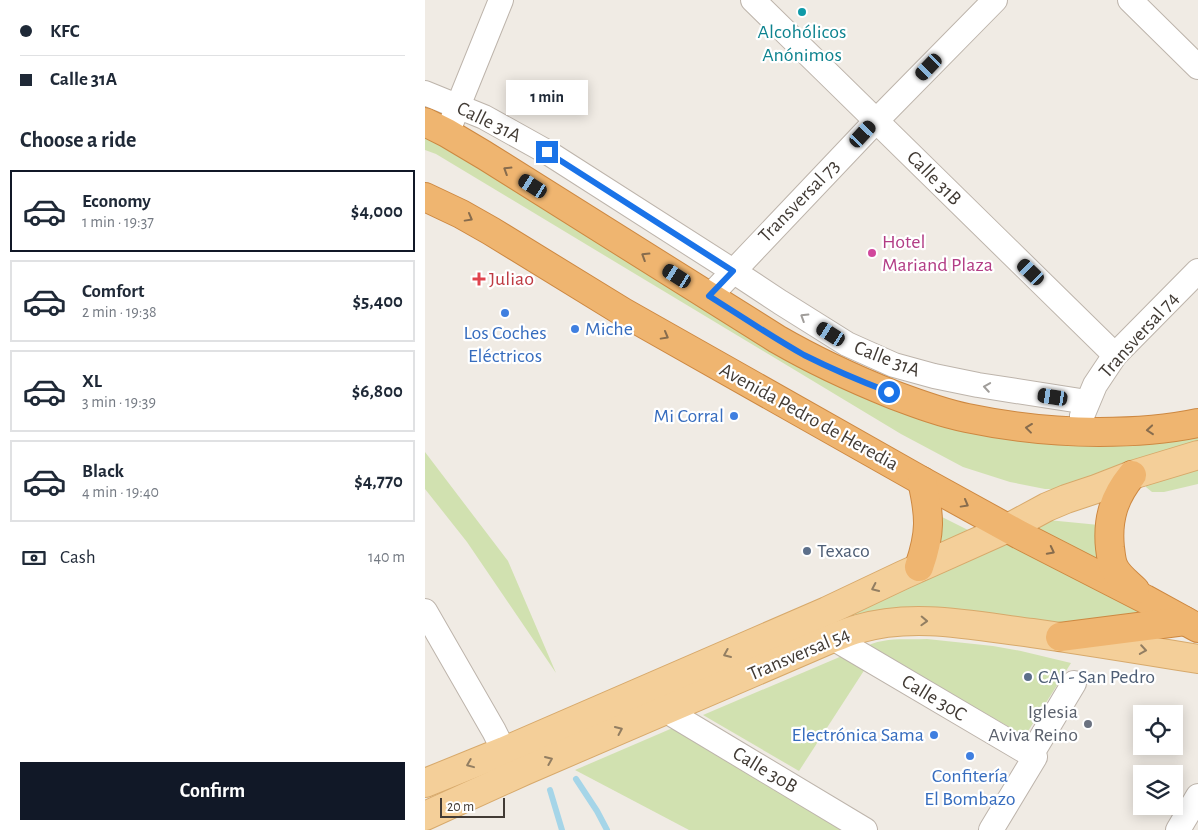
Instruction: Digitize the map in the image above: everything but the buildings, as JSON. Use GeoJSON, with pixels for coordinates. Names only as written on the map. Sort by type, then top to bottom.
{"type":"FeatureCollection","features":[{"type":"Feature","properties":{"kind":"highway"},"geometry":{"type":"LineString","coordinates":[[436,128],[484,155],[777,339],[805,355],[872,386],[922,406],[965,418],[1042,430],[1114,432],[1149,430],[1198,423]]}},
{"type":"Feature","properties":{"kind":"highway","name":"Avenida Pedro de Heredia"},"geometry":{"type":"LineString","coordinates":[[425,197],[491,230],[623,312],[922,481],[1192,624]]}},
{"type":"Feature","properties":{"kind":"highway"},"geometry":{"type":"LineString","coordinates":[[1132,475],[1114,503],[1109,537],[1114,567],[1124,580],[1145,599]]}},
{"type":"Feature","properties":{"kind":"highway"},"geometry":{"type":"LineString","coordinates":[[919,567],[925,552],[929,520],[922,481]]}},
{"type":"Feature","properties":{"kind":"highway"},"geometry":{"type":"LineString","coordinates":[[1060,637],[1192,624]]}},
{"type":"Feature","properties":{"kind":"main road","name":"Transversal 54"},"geometry":{"type":"LineString","coordinates":[[425,783],[827,611],[919,567],[1008,528],[1065,499],[1096,490],[1132,475],[1198,455]]}},
{"type":"Feature","properties":{"kind":"main road","name":"Transversal 54"},"geometry":{"type":"LineString","coordinates":[[425,816],[665,710],[858,629],[914,621],[963,624],[1198,659]]}},
{"type":"Feature","properties":{"kind":"street"},"geometry":{"type":"LineString","coordinates":[[436,128],[458,106],[501,0]]}},
{"type":"Feature","properties":{"kind":"street","name":"Calle 31B"},"geometry":{"type":"LineString","coordinates":[[753,0],[1115,355]]}},
{"type":"Feature","properties":{"kind":"street","name":"Transversal 73"},"geometry":{"type":"LineString","coordinates":[[709,296],[876,120],[995,0]]}},
{"type":"Feature","properties":{"kind":"street"},"geometry":{"type":"LineString","coordinates":[[1130,0],[1198,67]]}},
{"type":"Feature","properties":{"kind":"street","name":"Calle 31A"},"geometry":{"type":"LineString","coordinates":[[425,93],[491,121],[547,152],[847,344],[895,365],[934,376],[978,385],[1087,402]]}},
{"type":"Feature","properties":{"kind":"street","name":"Transversal 74"},"geometry":{"type":"LineString","coordinates":[[1077,432],[1095,385],[1115,355],[1198,271]]}},
{"type":"Feature","properties":{"kind":"street"},"geometry":{"type":"LineString","coordinates":[[425,610],[489,722],[510,748]]}},
{"type":"Feature","properties":{"kind":"street","name":"Calle 30C"},"geometry":{"type":"LineString","coordinates":[[833,638],[1033,756]]}},
{"type":"Feature","properties":{"kind":"street"},"geometry":{"type":"LineString","coordinates":[[991,830],[1074,684]]}},
{"type":"Feature","properties":{"kind":"street","name":"Calle 30B"},"geometry":{"type":"LineString","coordinates":[[665,710],[865,830]]}},
{"type":"Feature","properties":{"kind":"street"},"geometry":{"type":"LineString","coordinates":[[1178,830],[1198,796]]}},
{"type":"Feature","properties":{"kind":"green space"},"geometry":{"type":"Polygon","coordinates":[[[425,135],[883,403],[1198,434],[1198,446],[1073,489],[1045,489],[1010,482],[963,467],[901,434],[436,154],[425,150],[425,135]]]}},
{"type":"Feature","properties":{"kind":"green space"},"geometry":{"type":"Polygon","coordinates":[[[425,452],[508,561],[556,673],[467,542],[425,489],[425,452]]]}},
{"type":"Feature","properties":{"kind":"green space"},"geometry":{"type":"Polygon","coordinates":[[[1198,467],[1198,484],[1164,492],[1152,492],[1146,487],[1145,480],[1198,467]]]}},
{"type":"Feature","properties":{"kind":"green space"},"geometry":{"type":"Polygon","coordinates":[[[934,513],[978,535],[935,546],[934,513]]]}},
{"type":"Feature","properties":{"kind":"green space"},"geometry":{"type":"Polygon","coordinates":[[[1048,520],[1099,525],[1099,569],[1030,534],[1048,520]]]}},
{"type":"Feature","properties":{"kind":"green space"},"geometry":{"type":"Polygon","coordinates":[[[1005,540],[1153,614],[1072,629],[892,612],[569,739],[1005,540]]]}},
{"type":"Feature","properties":{"kind":"green space"},"geometry":{"type":"Polygon","coordinates":[[[927,639],[993,646],[1071,663],[1025,736],[867,646],[888,640],[927,639]]]}},
{"type":"Feature","properties":{"kind":"green space"},"geometry":{"type":"Polygon","coordinates":[[[842,656],[865,669],[799,771],[703,715],[842,656]]]}},
{"type":"Feature","properties":{"kind":"green space"},"geometry":{"type":"Polygon","coordinates":[[[675,727],[843,830],[689,830],[575,770],[675,727]]]}},
{"type":"Feature","properties":{"kind":"waterway"},"geometry":{"type":"LineString","coordinates":[[576,779],[607,830]]}},
{"type":"Feature","properties":{"kind":"waterway"},"geometry":{"type":"LineString","coordinates":[[550,790],[562,830]]}},
{"type":"Feature","properties":{"kind":"place","name":"Alcohólicos Anónimos"},"geometry":{"type":"Point","coordinates":[802,12]}},
{"type":"Feature","properties":{"kind":"place","name":"Hotel Mariand Plaza"},"geometry":{"type":"Point","coordinates":[872,253]}},
{"type":"Feature","properties":{"kind":"place","name":"Juliao"},"geometry":{"type":"Point","coordinates":[479,279]}},
{"type":"Feature","properties":{"kind":"place","name":"Los Coches Eléctricos"},"geometry":{"type":"Point","coordinates":[505,313]}},
{"type":"Feature","properties":{"kind":"place","name":"Miche"},"geometry":{"type":"Point","coordinates":[575,329]}},
{"type":"Feature","properties":{"kind":"place","name":"Mi Corral"},"geometry":{"type":"Point","coordinates":[734,416]}},
{"type":"Feature","properties":{"kind":"place","name":"Texaco"},"geometry":{"type":"Point","coordinates":[807,551]}},
{"type":"Feature","properties":{"kind":"place","name":"CAI - San Pedro"},"geometry":{"type":"Point","coordinates":[1028,677]}},
{"type":"Feature","properties":{"kind":"place","name":"Iglesia Aviva Reino"},"geometry":{"type":"Point","coordinates":[1088,724]}},
{"type":"Feature","properties":{"kind":"place","name":"Electrónica Sama"},"geometry":{"type":"Point","coordinates":[934,735]}},
{"type":"Feature","properties":{"kind":"place","name":"Confitería El Bombazo"},"geometry":{"type":"Point","coordinates":[970,756]}},
{"type":"Feature","properties":{"kind":"route"},"geometry":{"type":"LineString","coordinates":[[547,152],[733,271],[709,296],[805,355],[842,373],[889,392]]}}]}
